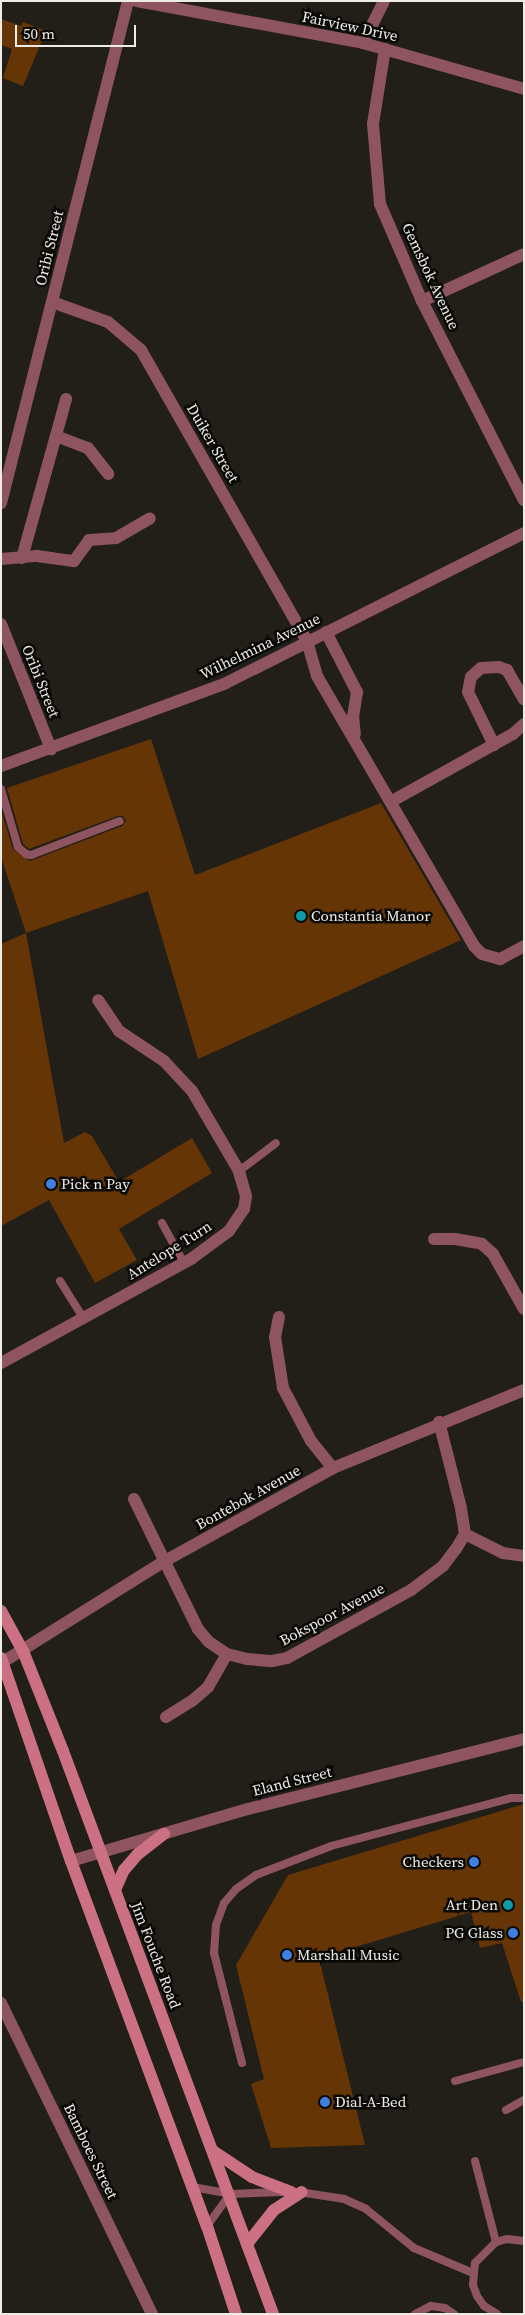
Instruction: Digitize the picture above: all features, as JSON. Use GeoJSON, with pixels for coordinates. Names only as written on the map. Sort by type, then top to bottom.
{"type":"FeatureCollection","features":[{"type":"Feature","properties":{"kind":"street","name":"Oribi Street"},"geometry":{"type":"LineString","coordinates":[[1,503],[128,1]]}},
{"type":"Feature","properties":{"kind":"street","name":"Fairview Drive"},"geometry":{"type":"LineString","coordinates":[[137,1],[362,43],[524,89]]}},
{"type":"Feature","properties":{"kind":"street"},"geometry":{"type":"LineString","coordinates":[[362,43],[384,1]]}},
{"type":"Feature","properties":{"kind":"street","name":"Gemsbok Avenue"},"geometry":{"type":"LineString","coordinates":[[385,50],[373,124],[380,204],[422,300],[524,500]]}},
{"type":"Feature","properties":{"kind":"street"},"geometry":{"type":"LineString","coordinates":[[422,300],[524,254]]}},
{"type":"Feature","properties":{"kind":"street","name":"Duiker Street"},"geometry":{"type":"LineString","coordinates":[[52,302],[108,322],[141,350],[307,641],[312,666],[392,801],[474,946],[482,954],[500,959],[524,946]]}},
{"type":"Feature","properties":{"kind":"street"},"geometry":{"type":"LineString","coordinates":[[22,558],[66,399]]}},
{"type":"Feature","properties":{"kind":"street"},"geometry":{"type":"LineString","coordinates":[[56,436],[88,448],[108,474]]}},
{"type":"Feature","properties":{"kind":"street"},"geometry":{"type":"LineString","coordinates":[[1,558],[74,560],[88,540],[116,538],[150,518]]}},
{"type":"Feature","properties":{"kind":"street","name":"Wilhelmina Avenue"},"geometry":{"type":"LineString","coordinates":[[1,766],[224,684],[524,533]]}},
{"type":"Feature","properties":{"kind":"street","name":"Oribi Street"},"geometry":{"type":"LineString","coordinates":[[1,624],[51,749]]}},
{"type":"Feature","properties":{"kind":"street"},"geometry":{"type":"LineString","coordinates":[[326,632],[357,692],[353,716],[356,739]]}},
{"type":"Feature","properties":{"kind":"street"},"geometry":{"type":"LineString","coordinates":[[494,745],[468,692],[471,676],[481,668],[499,667],[507,670],[524,699]]}},
{"type":"Feature","properties":{"kind":"street"},"geometry":{"type":"LineString","coordinates":[[392,801],[494,745],[521,729],[524,724]]}},
{"type":"Feature","properties":{"kind":"street","name":"Antelope Turn"},"geometry":{"type":"LineString","coordinates":[[1,1363],[184,1263],[220,1240],[238,1220],[246,1196],[239,1171],[182,1080],[164,1061],[119,1031],[98,1000]]}},
{"type":"Feature","properties":{"kind":"street"},"geometry":{"type":"LineString","coordinates":[[434,1239],[455,1239],[482,1244],[494,1254],[524,1309]]}},
{"type":"Feature","properties":{"kind":"street"},"geometry":{"type":"LineString","coordinates":[[279,1317],[275,1337],[283,1388],[312,1441],[333,1468]]}},
{"type":"Feature","properties":{"kind":"street","name":"Bontebok Avenue"},"geometry":{"type":"LineString","coordinates":[[2,1660],[23,1651],[163,1562],[333,1468],[439,1422],[524,1390]]}},
{"type":"Feature","properties":{"kind":"street"},"geometry":{"type":"LineString","coordinates":[[439,1422],[458,1487],[464,1534],[503,1553],[524,1556]]}},
{"type":"Feature","properties":{"kind":"street","name":"Bokspoor Avenue"},"geometry":{"type":"LineString","coordinates":[[134,1499],[163,1562],[198,1629],[209,1642],[227,1654],[272,1661],[310,1648],[411,1590],[443,1566],[464,1534]]}},
{"type":"Feature","properties":{"kind":"street","name":"Jim Fouche Road"},"geometry":{"type":"LineString","coordinates":[[1,1610],[23,1651],[230,2194],[273,2314]]}},
{"type":"Feature","properties":{"kind":"street"},"geometry":{"type":"LineString","coordinates":[[166,1717],[192,1702],[208,1687],[227,1654]]}},
{"type":"Feature","properties":{"kind":"street"},"geometry":{"type":"LineString","coordinates":[[2,1660],[71,1861],[207,2226],[236,2314]]}},
{"type":"Feature","properties":{"kind":"street","name":"Eland Street"},"geometry":{"type":"LineString","coordinates":[[71,1861],[164,1834],[524,1739]]}},
{"type":"Feature","properties":{"kind":"street"},"geometry":{"type":"LineString","coordinates":[[115,1890],[124,1870],[138,1854],[164,1834]]}},
{"type":"Feature","properties":{"kind":"street","name":"Bamboes Street"},"geometry":{"type":"LineString","coordinates":[[1,2003],[152,2314]]}},
{"type":"Feature","properties":{"kind":"street"},"geometry":{"type":"LineString","coordinates":[[213,2150],[252,2177],[297,2192]]}},
{"type":"Feature","properties":{"kind":"street"},"geometry":{"type":"LineString","coordinates":[[247,2244],[274,2210],[297,2192]]}},
{"type":"Feature","properties":{"kind":"lane"},"geometry":{"type":"LineString","coordinates":[[1,789],[18,847],[26,854],[31,855],[120,821]]}},
{"type":"Feature","properties":{"kind":"lane"},"geometry":{"type":"LineString","coordinates":[[239,1171],[276,1143]]}},
{"type":"Feature","properties":{"kind":"lane"},"geometry":{"type":"LineString","coordinates":[[162,1223],[184,1263]]}},
{"type":"Feature","properties":{"kind":"lane"},"geometry":{"type":"LineString","coordinates":[[60,1281],[84,1319]]}},
{"type":"Feature","properties":{"kind":"lane"},"geometry":{"type":"LineString","coordinates":[[242,2063],[214,1953],[216,1925],[224,1903],[236,1889],[256,1875],[331,1846],[511,1798],[524,1798]]}},
{"type":"Feature","properties":{"kind":"lane"},"geometry":{"type":"LineString","coordinates":[[455,2081],[524,2062]]}},
{"type":"Feature","properties":{"kind":"lane"},"geometry":{"type":"LineString","coordinates":[[506,2110],[524,2100]]}},
{"type":"Feature","properties":{"kind":"lane"},"geometry":{"type":"LineString","coordinates":[[475,2161],[496,2242]]}},
{"type":"Feature","properties":{"kind":"lane"},"geometry":{"type":"LineString","coordinates":[[192,2187],[230,2194],[322,2193],[359,2206],[414,2248],[473,2273]]}},
{"type":"Feature","properties":{"kind":"lane"},"geometry":{"type":"LineString","coordinates":[[207,2226],[230,2194]]}},
{"type":"Feature","properties":{"kind":"lane"},"geometry":{"type":"LineString","coordinates":[[497,2314],[484,2306],[477,2296],[473,2273],[480,2254],[496,2242],[508,2238],[524,2241]]}},
{"type":"Feature","properties":{"kind":"lane"},"geometry":{"type":"LineString","coordinates":[[415,2314],[431,2306],[445,2308],[454,2314]]}},
{"type":"Feature","properties":{"kind":"building"},"geometry":{"type":"Polygon","coordinates":[[[1,19],[21,26],[23,22],[46,31],[23,86],[3,78],[12,49],[1,45],[1,19]]]}},
{"type":"Feature","properties":{"kind":"building","name":"Constantia Manor"},"geometry":{"type":"Polygon","coordinates":[[[151,739],[195,875],[381,803],[461,940],[198,1059],[148,891],[26,933],[1,857],[1,810],[13,849],[30,861],[122,826],[126,821],[123,816],[118,816],[29,849],[23,844],[7,788],[151,739]]]}},
{"type":"Feature","properties":{"kind":"building"},"geometry":{"type":"Polygon","coordinates":[[[26,933],[64,1143],[85,1132],[92,1136],[119,1182],[192,1138],[212,1173],[119,1229],[137,1260],[95,1283],[49,1200],[1,1226],[1,944],[26,933]]]}},
{"type":"Feature","properties":{"kind":"building"},"geometry":{"type":"Polygon","coordinates":[[[524,1804],[524,2002],[521,2002],[502,1943],[480,1948],[471,1912],[319,1958],[365,2145],[271,2148],[251,2084],[264,2079],[236,1965],[288,1875],[524,1804]]]}},
{"type":"Feature","properties":{"kind":"place","name":"Constantia Manor"},"geometry":{"type":"Point","coordinates":[301,916]}},
{"type":"Feature","properties":{"kind":"place","name":"Pick n Pay"},"geometry":{"type":"Point","coordinates":[51,1184]}},
{"type":"Feature","properties":{"kind":"place","name":"Checkers"},"geometry":{"type":"Point","coordinates":[474,1862]}},
{"type":"Feature","properties":{"kind":"place","name":"Art Den"},"geometry":{"type":"Point","coordinates":[508,1905]}},
{"type":"Feature","properties":{"kind":"place","name":"PG Glass"},"geometry":{"type":"Point","coordinates":[513,1933]}},
{"type":"Feature","properties":{"kind":"place","name":"Marshall Music"},"geometry":{"type":"Point","coordinates":[287,1955]}},
{"type":"Feature","properties":{"kind":"place","name":"Dial-A-Bed"},"geometry":{"type":"Point","coordinates":[325,2102]}}]}
